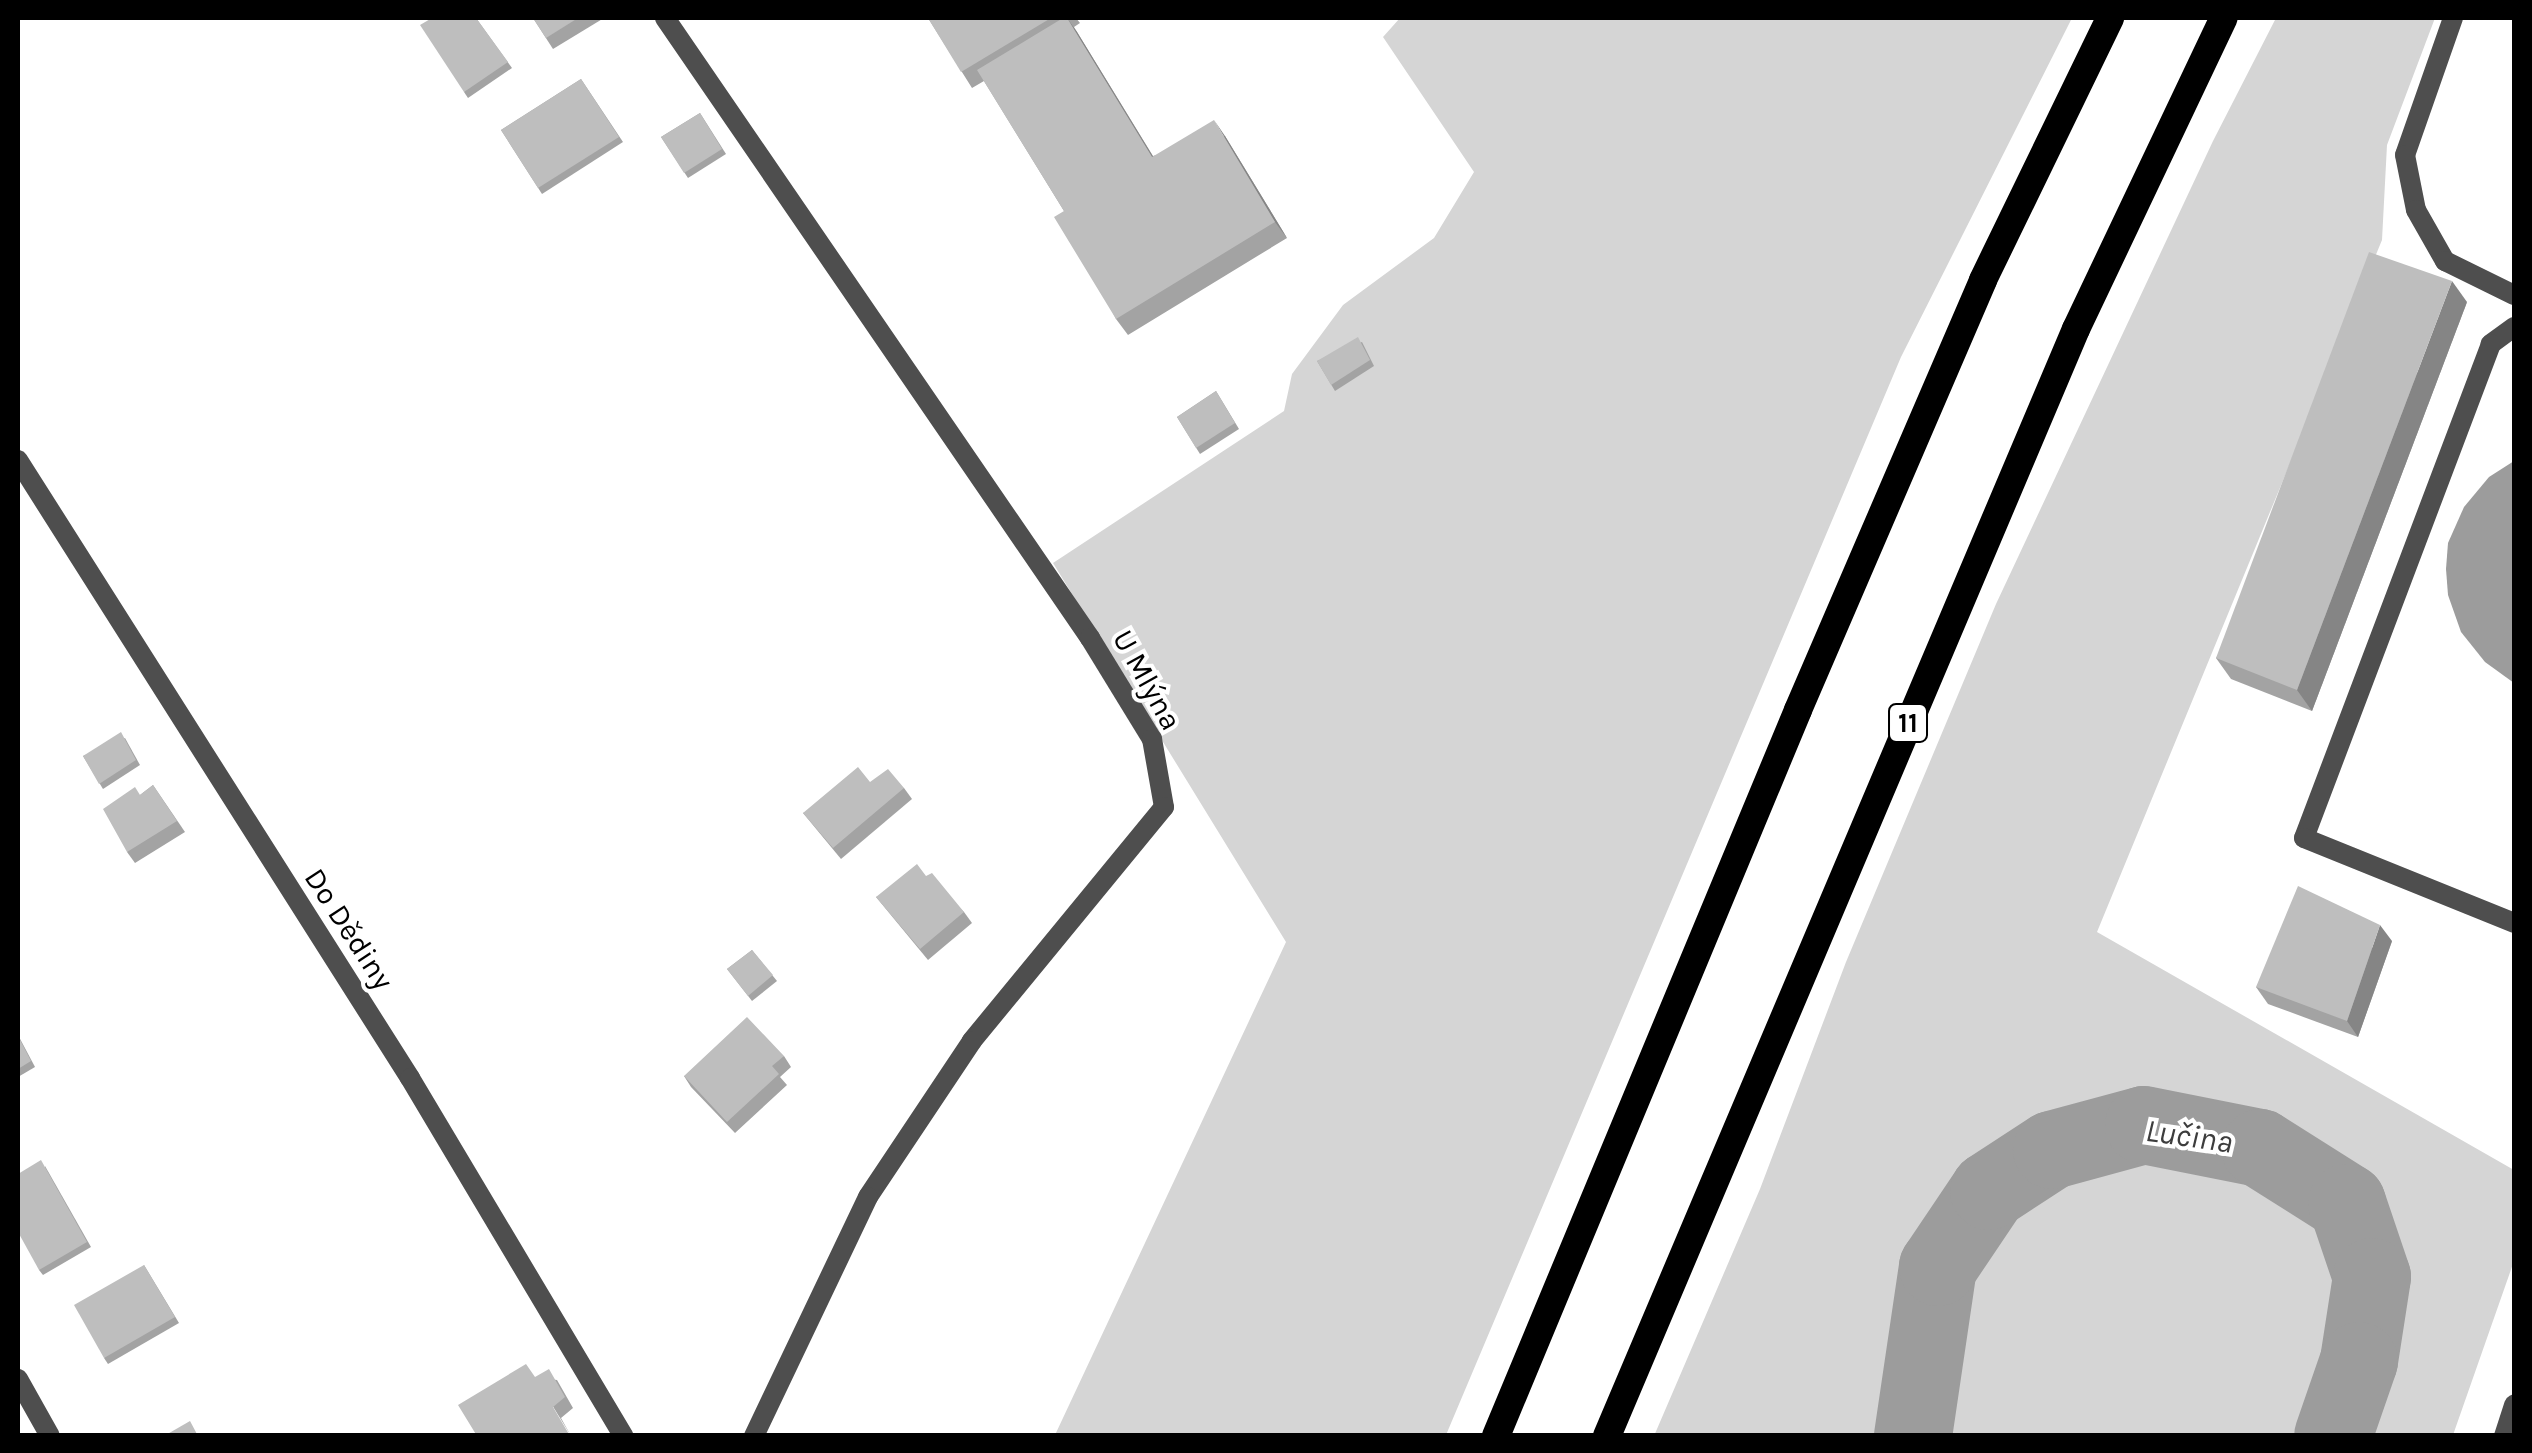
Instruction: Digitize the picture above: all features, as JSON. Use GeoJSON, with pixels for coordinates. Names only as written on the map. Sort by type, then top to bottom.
{"type":"FeatureCollection","features":[{"type":"Feature","properties":{"kind":"highway"},"geometry":{"type":"LineString","coordinates":[[1496,1436],[1782,746],[1968,316],[2110,18]]}},
{"type":"Feature","properties":{"kind":"highway","name":"11"},"geometry":{"type":"LineString","coordinates":[[1607,1436],[2076,329],[2224,18]]}},
{"type":"Feature","properties":{"kind":"street","name":"U Mlýna"},"geometry":{"type":"LineString","coordinates":[[665,18],[1090,638],[1152,738],[1164,807],[972,1041],[868,1197],[754,1436]]}},
{"type":"Feature","properties":{"kind":"street"},"geometry":{"type":"LineString","coordinates":[[2453,18],[2405,155],[2416,210],[2444,261],[2514,294]]}},
{"type":"Feature","properties":{"kind":"street"},"geometry":{"type":"LineString","coordinates":[[2513,919],[2304,838],[2491,344],[2514,327]]}},
{"type":"Feature","properties":{"kind":"street","name":"Do Dědiny"},"geometry":{"type":"LineString","coordinates":[[18,460],[410,1078],[622,1436]]}},
{"type":"Feature","properties":{"kind":"street"},"geometry":{"type":"LineString","coordinates":[[18,1380],[50,1436]]}},
{"type":"Feature","properties":{"kind":"street"},"geometry":{"type":"LineString","coordinates":[[2504,1436],[2514,1406]]}},
{"type":"Feature","properties":{"kind":"shaded area"},"geometry":{"type":"Polygon","coordinates":[[[1400,18],[2072,18],[1901,357],[1446,1435],[1055,1435],[1286,942],[1053,563],[1284,411],[1292,374],[1343,305],[1434,238],[1474,172],[1383,37],[1400,18]]]}},
{"type":"Feature","properties":{"kind":"shaded area"},"geometry":{"type":"Polygon","coordinates":[[[2276,18],[2435,18],[2387,145],[2382,240],[2097,932],[2514,1170],[2514,1261],[2453,1435],[1654,1436],[1760,1189],[1846,962],[1996,604],[2213,141],[2276,18]]]}},
{"type":"Feature","properties":{"kind":"shaded area"},"geometry":{"type":"Polygon","coordinates":[[[2514,461],[2514,683],[2485,662],[2461,632],[2448,595],[2446,569],[2448,543],[2464,507],[2489,477],[2514,461]]]}},
{"type":"Feature","properties":{"kind":"building"},"geometry":{"type":"Polygon","coordinates":[[[432,18],[476,18],[508,62],[464,92],[420,25],[432,18]]]}},
{"type":"Feature","properties":{"kind":"building"},"geometry":{"type":"Polygon","coordinates":[[[533,18],[578,18],[546,38],[533,18]]]}},
{"type":"Feature","properties":{"kind":"building"},"geometry":{"type":"Polygon","coordinates":[[[928,18],[1051,18],[961,72],[928,18]]]}},
{"type":"Feature","properties":{"kind":"building"},"geometry":{"type":"Polygon","coordinates":[[[1067,18],[1152,157],[1214,120],[1275,222],[1116,319],[1054,217],[1064,211],[977,70],[1067,18]]]}},
{"type":"Feature","properties":{"kind":"building"},"geometry":{"type":"Polygon","coordinates":[[[581,79],[619,137],[538,188],[501,130],[581,79]]]}},
{"type":"Feature","properties":{"kind":"building"},"geometry":{"type":"Polygon","coordinates":[[[700,113],[722,149],[684,173],[661,137],[700,113]]]}},
{"type":"Feature","properties":{"kind":"building"},"geometry":{"type":"Polygon","coordinates":[[[2369,252],[2452,281],[2297,690],[2216,658],[2369,252]]]}},
{"type":"Feature","properties":{"kind":"building"},"geometry":{"type":"Polygon","coordinates":[[[1358,337],[1370,360],[1331,385],[1317,361],[1358,337]]]}},
{"type":"Feature","properties":{"kind":"building"},"geometry":{"type":"Polygon","coordinates":[[[1216,391],[1235,423],[1196,448],[1177,417],[1216,391]]]}},
{"type":"Feature","properties":{"kind":"building"},"geometry":{"type":"Polygon","coordinates":[[[121,732],[136,760],[99,784],[83,756],[121,732]]]}},
{"type":"Feature","properties":{"kind":"building"},"geometry":{"type":"Polygon","coordinates":[[[858,767],[870,782],[888,769],[904,788],[833,848],[803,813],[858,767]]]}},
{"type":"Feature","properties":{"kind":"building"},"geometry":{"type":"Polygon","coordinates":[[[153,785],[177,821],[127,852],[103,809],[135,787],[140,795],[153,785]]]}},
{"type":"Feature","properties":{"kind":"building"},"geometry":{"type":"Polygon","coordinates":[[[917,864],[926,876],[932,873],[964,912],[920,949],[876,897],[917,864]]]}},
{"type":"Feature","properties":{"kind":"building"},"geometry":{"type":"Polygon","coordinates":[[[2298,886],[2380,925],[2347,1021],[2256,987],[2298,886]]]}},
{"type":"Feature","properties":{"kind":"building"},"geometry":{"type":"Polygon","coordinates":[[[752,950],[773,975],[748,996],[727,969],[752,950]]]}},
{"type":"Feature","properties":{"kind":"building"},"geometry":{"type":"Polygon","coordinates":[[[747,1017],[784,1056],[772,1066],[779,1074],[727,1122],[684,1076],[747,1017]]]}},
{"type":"Feature","properties":{"kind":"building"},"geometry":{"type":"Polygon","coordinates":[[[18,1036],[31,1061],[18,1069],[18,1036]]]}},
{"type":"Feature","properties":{"kind":"building"},"geometry":{"type":"Polygon","coordinates":[[[41,1160],[87,1242],[39,1270],[18,1232],[18,1174],[41,1160]]]}},
{"type":"Feature","properties":{"kind":"building"},"geometry":{"type":"Polygon","coordinates":[[[144,1265],[175,1317],[104,1358],[74,1305],[144,1265]]]}},
{"type":"Feature","properties":{"kind":"building"},"geometry":{"type":"Polygon","coordinates":[[[526,1364],[535,1377],[549,1369],[565,1397],[553,1407],[570,1436],[477,1436],[458,1405],[526,1364]]]}},
{"type":"Feature","properties":{"kind":"building"},"geometry":{"type":"Polygon","coordinates":[[[190,1421],[198,1436],[164,1436],[190,1421]]]}},
{"type":"Feature","properties":{"kind":"waterway","name":"Lučina"},"geometry":{"type":"LineString","coordinates":[[1913,1436],[1938,1267],[1989,1191],[2052,1150],[2144,1125],[2260,1148],[2347,1203],[2372,1277],[2359,1361],[2333,1436]]}}]}
